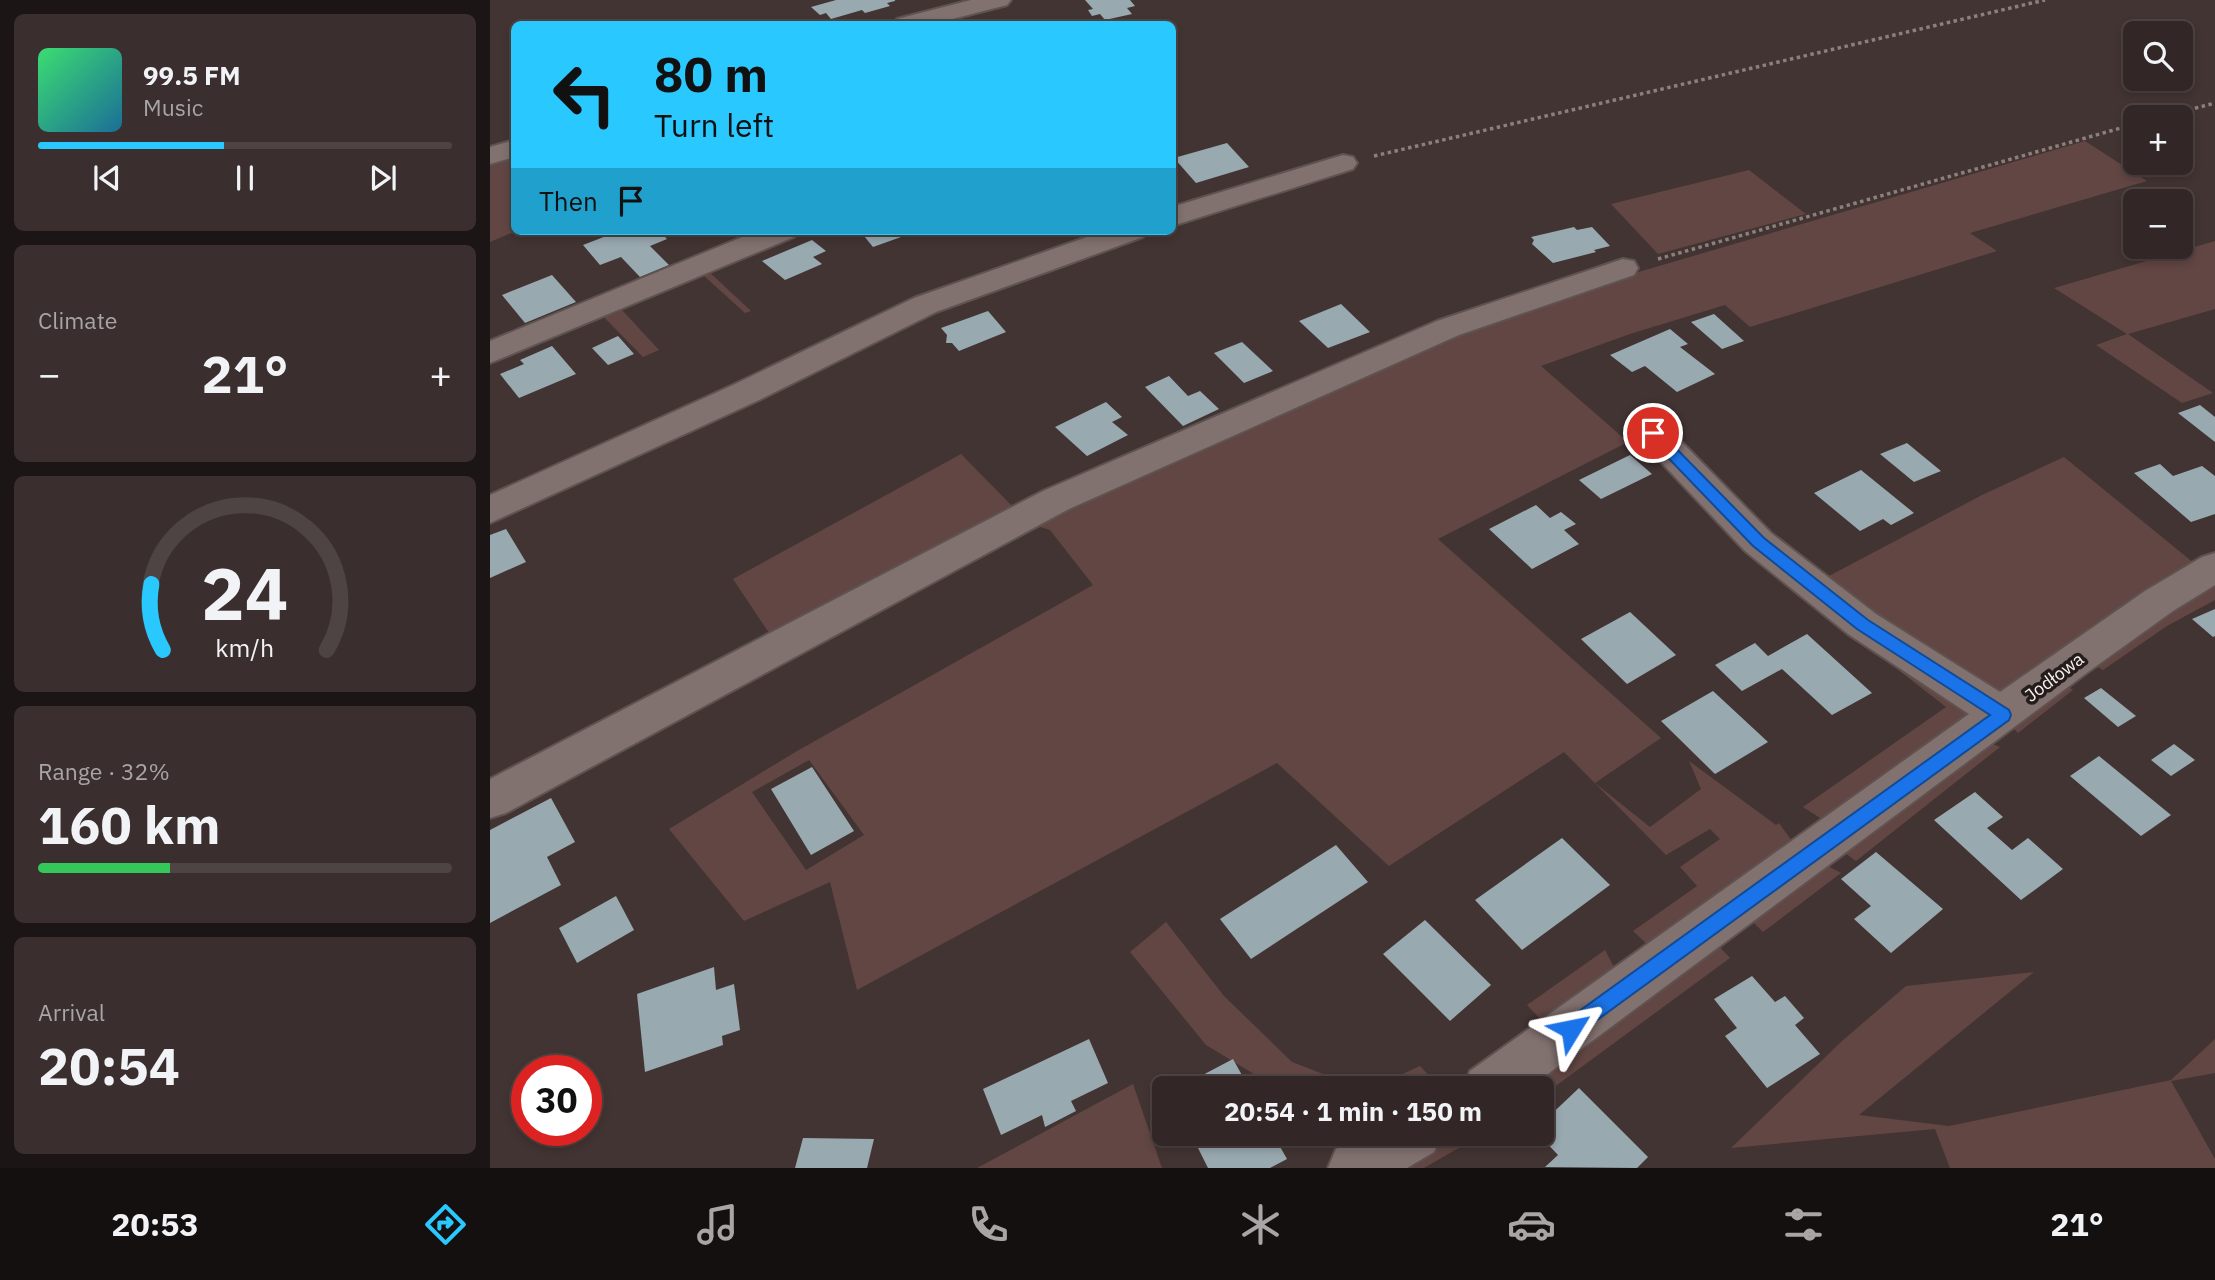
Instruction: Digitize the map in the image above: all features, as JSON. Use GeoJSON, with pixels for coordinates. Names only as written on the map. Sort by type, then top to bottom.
{"type":"FeatureCollection","features":[{"type":"Feature","properties":{"kind":"street"},"geometry":{"type":"LineString","coordinates":[[917,21],[999,0]]}},
{"type":"Feature","properties":{"kind":"street"},"geometry":{"type":"LineString","coordinates":[[490,156],[511,149]]}},
{"type":"Feature","properties":{"kind":"street"},"geometry":{"type":"LineString","coordinates":[[1176,216],[1343,163]]}},
{"type":"Feature","properties":{"kind":"street"},"geometry":{"type":"LineString","coordinates":[[490,353],[773,235]]}},
{"type":"Feature","properties":{"kind":"street"},"geometry":{"type":"LineString","coordinates":[[490,510],[746,393],[925,305],[1121,235]]}},
{"type":"Feature","properties":{"kind":"street"},"geometry":{"type":"LineString","coordinates":[[490,800],[1033,513],[1115,473],[1448,328],[1623,268]]}},
{"type":"Feature","properties":{"kind":"street"},"geometry":{"type":"LineString","coordinates":[[1653,433],[1758,542],[1862,624],[2003,715]]}},
{"type":"Feature","properties":{"kind":"street","name":"Jodłowa"},"geometry":{"type":"LineString","coordinates":[[1505,1076],[2159,601],[2215,567]]}},
{"type":"Feature","properties":{"kind":"street"},"geometry":{"type":"LineString","coordinates":[[1355,1168],[1394,1146]]}},
{"type":"Feature","properties":{"kind":"path"},"geometry":{"type":"LineString","coordinates":[[1343,163],[2045,0]]}},
{"type":"Feature","properties":{"kind":"path"},"geometry":{"type":"LineString","coordinates":[[2193,109],[2215,103]]}},
{"type":"Feature","properties":{"kind":"path"},"geometry":{"type":"LineString","coordinates":[[1623,268],[1752,235],[2123,127]]}},
{"type":"Feature","properties":{"kind":"shaded area"},"geometry":{"type":"Polygon","coordinates":[[[2085,141],[2123,166],[2123,175],[2138,175],[2147,181],[1970,233],[1997,251],[1750,327],[1725,305],[1630,334],[1541,366],[1628,442],[1438,539],[1661,738],[1595,783],[1650,827],[1701,789],[1689,761],[1776,825],[1779,823],[1792,841],[1651,948],[1633,931],[1697,886],[1680,867],[1720,839],[1710,829],[1666,855],[1564,752],[1389,866],[1277,763],[857,990],[830,882],[744,921],[669,829],[797,751],[1093,585],[1050,530],[1031,524],[1455,333],[1591,286],[2085,141]],[[809,760],[752,792],[806,870],[864,835],[809,760]]]}},
{"type":"Feature","properties":{"kind":"shaded area"},"geometry":{"type":"Polygon","coordinates":[[[511,153],[511,233],[490,242],[490,159],[511,153]]]}},
{"type":"Feature","properties":{"kind":"shaded area"},"geometry":{"type":"Polygon","coordinates":[[[1749,170],[1806,214],[1658,254],[1611,204],[1749,170]]]}},
{"type":"Feature","properties":{"kind":"shaded area"},"geometry":{"type":"Polygon","coordinates":[[[2215,241],[2215,309],[2128,334],[2213,393],[2182,403],[2096,345],[2127,334],[2054,288],[2153,259],[2193,259],[2193,247],[2215,241]]]}},
{"type":"Feature","properties":{"kind":"shaded area"},"geometry":{"type":"Polygon","coordinates":[[[706,269],[751,311],[745,313],[703,275],[621,309],[659,350],[643,357],[600,313],[706,269]]]}},
{"type":"Feature","properties":{"kind":"shaded area"},"geometry":{"type":"Polygon","coordinates":[[[961,454],[1016,510],[775,642],[733,579],[961,454]]]}},
{"type":"Feature","properties":{"kind":"shaded area"},"geometry":{"type":"Polygon","coordinates":[[[2064,457],[2195,564],[2000,692],[1992,693],[1882,627],[1827,577],[1982,495],[2064,457]]]}},
{"type":"Feature","properties":{"kind":"shaded area"},"geometry":{"type":"Polygon","coordinates":[[[2215,581],[2215,600],[2167,626],[2103,670],[2091,663],[2215,581]]]}},
{"type":"Feature","properties":{"kind":"shaded area"},"geometry":{"type":"Polygon","coordinates":[[[1812,603],[1964,708],[1966,715],[1826,818],[1820,818],[1803,807],[1946,707],[1812,603]]]}},
{"type":"Feature","properties":{"kind":"shaded area"},"geometry":{"type":"Polygon","coordinates":[[[2064,683],[2073,690],[2018,733],[2011,726],[2064,683]]]}},
{"type":"Feature","properties":{"kind":"shaded area"},"geometry":{"type":"Polygon","coordinates":[[[1986,741],[2000,747],[1856,861],[1845,853],[1841,846],[1986,741]]]}},
{"type":"Feature","properties":{"kind":"shaded area"},"geometry":{"type":"Polygon","coordinates":[[[1824,864],[1841,873],[1763,932],[1746,915],[1824,864]]]}},
{"type":"Feature","properties":{"kind":"shaded area"},"geometry":{"type":"Polygon","coordinates":[[[1166,922],[1224,996],[1292,1062],[1328,1076],[1257,1076],[1206,1045],[1130,952],[1166,922]]]}},
{"type":"Feature","properties":{"kind":"shaded area"},"geometry":{"type":"Polygon","coordinates":[[[1713,940],[1730,958],[1554,1087],[1554,1076],[1524,1076],[1713,940]]]}},
{"type":"Feature","properties":{"kind":"shaded area"},"geometry":{"type":"Polygon","coordinates":[[[1605,950],[1617,973],[1544,1023],[1527,1005],[1605,950]]]}},
{"type":"Feature","properties":{"kind":"shaded area"},"geometry":{"type":"Polygon","coordinates":[[[2034,972],[1859,1115],[1949,1126],[2171,1080],[2215,1039],[2215,1073],[2171,1081],[2215,1159],[2215,1168],[1950,1168],[1935,1129],[1731,1148],[1842,1041],[1906,986],[2034,972]]]}},
{"type":"Feature","properties":{"kind":"shaded area"},"geometry":{"type":"Polygon","coordinates":[[[1420,1066],[1430,1076],[1398,1076],[1420,1066]]]}},
{"type":"Feature","properties":{"kind":"shaded area"},"geometry":{"type":"Polygon","coordinates":[[[1133,1084],[1152,1146],[1154,1146],[1162,1168],[977,1168],[1133,1084]]]}},
{"type":"Feature","properties":{"kind":"shaded area"},"geometry":{"type":"Polygon","coordinates":[[[1413,1146],[1462,1146],[1424,1168],[1373,1168],[1413,1146]]]}},
{"type":"Feature","properties":{"kind":"building"},"geometry":{"type":"Polygon","coordinates":[[[836,0],[895,1],[887,3],[890,6],[865,13],[862,10],[831,19],[826,13],[820,15],[811,7],[836,0]]]}},
{"type":"Feature","properties":{"kind":"building"},"geometry":{"type":"Polygon","coordinates":[[[1085,0],[1130,0],[1135,6],[1127,8],[1132,14],[1105,20],[1100,14],[1092,16],[1088,10],[1093,9],[1085,0]]]}},
{"type":"Feature","properties":{"kind":"building"},"geometry":{"type":"Polygon","coordinates":[[[1227,143],[1249,167],[1196,183],[1176,157],[1227,143]]]}},
{"type":"Feature","properties":{"kind":"building"},"geometry":{"type":"Polygon","coordinates":[[[1574,227],[1577,230],[1592,227],[1610,246],[1553,263],[1532,244],[1534,240],[1531,237],[1574,227]]]}},
{"type":"Feature","properties":{"kind":"building"},"geometry":{"type":"Polygon","coordinates":[[[609,235],[663,235],[667,239],[650,246],[669,265],[640,277],[621,257],[600,265],[583,245],[609,235]]]}},
{"type":"Feature","properties":{"kind":"building"},"geometry":{"type":"Polygon","coordinates":[[[867,235],[907,235],[873,247],[864,236],[867,235]]]}},
{"type":"Feature","properties":{"kind":"building"},"geometry":{"type":"Polygon","coordinates":[[[812,240],[826,251],[813,257],[822,264],[785,280],[762,261],[812,240]]]}},
{"type":"Feature","properties":{"kind":"building"},"geometry":{"type":"Polygon","coordinates":[[[552,275],[576,302],[525,323],[502,295],[552,275]]]}},
{"type":"Feature","properties":{"kind":"building"},"geometry":{"type":"Polygon","coordinates":[[[1341,304],[1370,332],[1328,348],[1299,321],[1341,304]]]}},
{"type":"Feature","properties":{"kind":"building"},"geometry":{"type":"Polygon","coordinates":[[[988,311],[1006,332],[959,351],[952,343],[946,343],[947,335],[941,328],[988,311]]]}},
{"type":"Feature","properties":{"kind":"building"},"geometry":{"type":"Polygon","coordinates":[[[1714,314],[1744,341],[1722,349],[1691,322],[1714,314]]]}},
{"type":"Feature","properties":{"kind":"building"},"geometry":{"type":"Polygon","coordinates":[[[1670,329],[1688,344],[1680,347],[1715,374],[1677,392],[1645,366],[1632,372],[1610,355],[1670,329]]]}},
{"type":"Feature","properties":{"kind":"building"},"geometry":{"type":"Polygon","coordinates":[[[618,336],[634,354],[608,365],[592,348],[618,336]]]}},
{"type":"Feature","properties":{"kind":"building"},"geometry":{"type":"Polygon","coordinates":[[[1242,342],[1273,371],[1244,383],[1214,353],[1242,342]]]}},
{"type":"Feature","properties":{"kind":"building"},"geometry":{"type":"Polygon","coordinates":[[[552,346],[576,374],[519,398],[500,374],[524,364],[520,360],[552,346]]]}},
{"type":"Feature","properties":{"kind":"building"},"geometry":{"type":"Polygon","coordinates":[[[1169,376],[1188,396],[1200,391],[1219,409],[1183,426],[1145,387],[1169,376]]]}},
{"type":"Feature","properties":{"kind":"building"},"geometry":{"type":"Polygon","coordinates":[[[1106,402],[1122,417],[1112,422],[1128,435],[1087,456],[1055,427],[1106,402]]]}},
{"type":"Feature","properties":{"kind":"building"},"geometry":{"type":"Polygon","coordinates":[[[2200,405],[2215,417],[2215,442],[2178,413],[2200,405]]]}},
{"type":"Feature","properties":{"kind":"building"},"geometry":{"type":"Polygon","coordinates":[[[1907,443],[1941,471],[1914,482],[1880,454],[1907,443]]]}},
{"type":"Feature","properties":{"kind":"building"},"geometry":{"type":"Polygon","coordinates":[[[1630,455],[1652,474],[1601,499],[1579,480],[1630,455]]]}},
{"type":"Feature","properties":{"kind":"building"},"geometry":{"type":"Polygon","coordinates":[[[2160,464],[2173,476],[2202,466],[2215,476],[2215,514],[2191,522],[2134,473],[2160,464]]]}},
{"type":"Feature","properties":{"kind":"building"},"geometry":{"type":"Polygon","coordinates":[[[1861,470],[1914,513],[1891,525],[1883,519],[1860,531],[1814,493],[1861,470]]]}},
{"type":"Feature","properties":{"kind":"building"},"geometry":{"type":"Polygon","coordinates":[[[1536,505],[1550,518],[1561,512],[1576,524],[1564,530],[1579,544],[1532,569],[1489,529],[1536,505]]]}},
{"type":"Feature","properties":{"kind":"building"},"geometry":{"type":"Polygon","coordinates":[[[506,529],[526,562],[490,578],[490,535],[506,529]]]}},
{"type":"Feature","properties":{"kind":"building"},"geometry":{"type":"Polygon","coordinates":[[[2215,609],[2215,636],[2213,637],[2192,619],[2215,609]]]}},
{"type":"Feature","properties":{"kind":"building"},"geometry":{"type":"Polygon","coordinates":[[[1630,612],[1676,655],[1627,684],[1581,639],[1630,612]]]}},
{"type":"Feature","properties":{"kind":"building"},"geometry":{"type":"Polygon","coordinates":[[[1807,634],[1872,693],[1832,715],[1782,669],[1742,691],[1715,665],[1755,643],[1768,656],[1807,634]]]}},
{"type":"Feature","properties":{"kind":"building"},"geometry":{"type":"Polygon","coordinates":[[[2101,688],[2136,716],[2118,727],[2084,698],[2101,688]]]}},
{"type":"Feature","properties":{"kind":"building"},"geometry":{"type":"Polygon","coordinates":[[[1713,691],[1768,742],[1715,774],[1661,721],[1713,691]]]}},
{"type":"Feature","properties":{"kind":"building"},"geometry":{"type":"Polygon","coordinates":[[[2174,744],[2195,760],[2171,776],[2151,760],[2174,744]]]}},
{"type":"Feature","properties":{"kind":"building"},"geometry":{"type":"Polygon","coordinates":[[[2099,756],[2171,815],[2141,836],[2070,776],[2099,756]]]}},
{"type":"Feature","properties":{"kind":"building"},"geometry":{"type":"Polygon","coordinates":[[[812,767],[854,831],[811,855],[771,789],[812,767]]]}},
{"type":"Feature","properties":{"kind":"building"},"geometry":{"type":"Polygon","coordinates":[[[1975,792],[2003,817],[1987,828],[2012,850],[2028,838],[2063,869],[2021,900],[1934,820],[1975,792]]]}},
{"type":"Feature","properties":{"kind":"building"},"geometry":{"type":"Polygon","coordinates":[[[551,798],[575,842],[547,857],[561,885],[490,923],[490,830],[551,798]]]}},
{"type":"Feature","properties":{"kind":"building"},"geometry":{"type":"Polygon","coordinates":[[[1562,838],[1610,885],[1522,950],[1475,900],[1562,838]]]}},
{"type":"Feature","properties":{"kind":"building"},"geometry":{"type":"Polygon","coordinates":[[[1336,845],[1368,882],[1251,959],[1220,919],[1336,845]]]}},
{"type":"Feature","properties":{"kind":"building"},"geometry":{"type":"Polygon","coordinates":[[[1876,852],[1943,909],[1891,953],[1854,919],[1871,906],[1841,879],[1876,852]]]}},
{"type":"Feature","properties":{"kind":"building"},"geometry":{"type":"Polygon","coordinates":[[[616,896],[634,930],[577,963],[559,928],[616,896]]]}},
{"type":"Feature","properties":{"kind":"building"},"geometry":{"type":"Polygon","coordinates":[[[1425,920],[1491,985],[1450,1021],[1383,954],[1425,920]]]}},
{"type":"Feature","properties":{"kind":"building"},"geometry":{"type":"Polygon","coordinates":[[[714,967],[716,990],[734,984],[740,1030],[722,1036],[723,1045],[645,1072],[637,994],[714,967]]]}},
{"type":"Feature","properties":{"kind":"building"},"geometry":{"type":"Polygon","coordinates":[[[1752,976],[1775,1002],[1785,996],[1804,1018],[1795,1025],[1820,1054],[1767,1088],[1725,1036],[1737,1028],[1714,999],[1752,976]]]}},
{"type":"Feature","properties":{"kind":"building"},"geometry":{"type":"Polygon","coordinates":[[[1089,1039],[1108,1083],[1071,1101],[1076,1111],[1045,1127],[1042,1115],[1001,1135],[983,1089],[1089,1039]]]}},
{"type":"Feature","properties":{"kind":"building"},"geometry":{"type":"Polygon","coordinates":[[[1233,1059],[1242,1076],[1201,1076],[1233,1059]]]}},
{"type":"Feature","properties":{"kind":"building"},"geometry":{"type":"Polygon","coordinates":[[[1579,1088],[1648,1157],[1637,1168],[1545,1167],[1558,1155],[1549,1146],[1554,1146],[1554,1112],[1579,1088]]]}},
{"type":"Feature","properties":{"kind":"building"},"geometry":{"type":"Polygon","coordinates":[[[803,1138],[874,1139],[867,1168],[795,1168],[803,1138]]]}},
{"type":"Feature","properties":{"kind":"building"},"geometry":{"type":"Polygon","coordinates":[[[1197,1146],[1280,1146],[1287,1159],[1270,1168],[1208,1168],[1197,1146]]]}},
{"type":"Feature","properties":{"kind":"route"},"geometry":{"type":"LineString","coordinates":[[1571,1029],[2003,715],[1862,624],[1758,542],[1653,433]]}}]}
